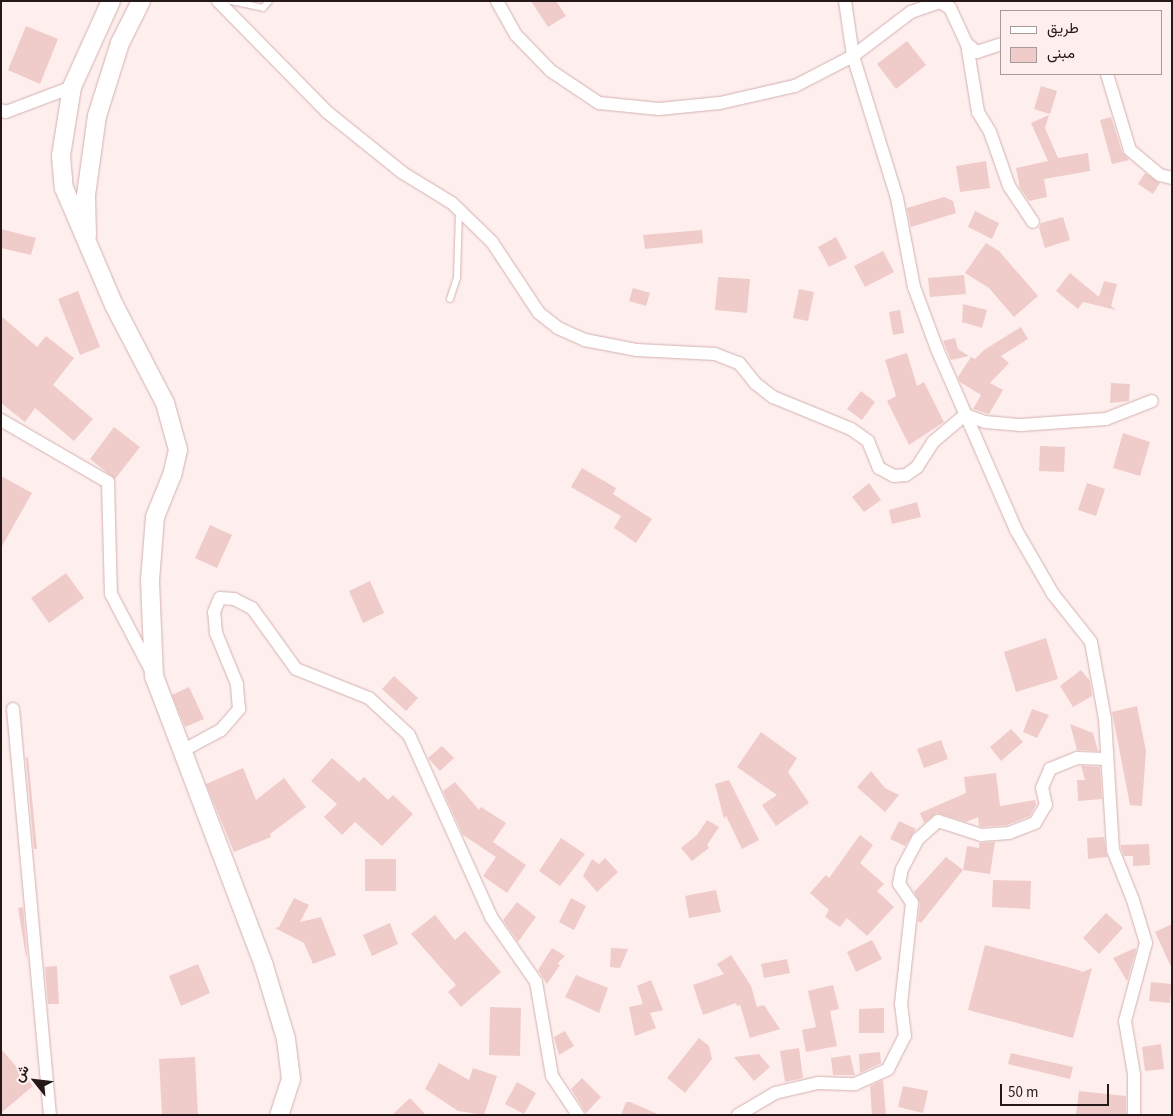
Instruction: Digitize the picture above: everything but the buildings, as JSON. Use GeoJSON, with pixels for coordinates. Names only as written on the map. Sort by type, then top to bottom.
{"type":"FeatureCollection","features":[{"type":"Feature","properties":{"kind":"street"},"geometry":{"type":"LineString","coordinates":[[111,1],[72,87],[61,156],[64,188],[71,210],[87,236],[114,305],[165,403],[178,450],[172,476],[155,517],[150,581],[154,676]]}},
{"type":"Feature","properties":{"kind":"street"},"geometry":{"type":"LineString","coordinates":[[87,236],[86,195],[97,116],[120,43],[141,1]]}},
{"type":"Feature","properties":{"kind":"street"},"geometry":{"type":"LineString","coordinates":[[218,1],[327,112],[403,173],[459,210],[492,242],[539,314],[558,328],[585,340],[637,350],[715,354],[739,362],[755,383],[773,397],[852,428],[868,442],[880,468],[894,476],[906,474],[917,467],[933,442],[965,415]]}},
{"type":"Feature","properties":{"kind":"street"},"geometry":{"type":"LineString","coordinates":[[497,1],[516,35],[551,70],[599,103],[659,109],[720,103],[795,86],[853,56],[911,12],[940,2],[950,8],[967,44],[978,112],[990,132],[1009,186],[1033,222]]}},
{"type":"Feature","properties":{"kind":"street"},"geometry":{"type":"LineString","coordinates":[[845,1],[853,56],[897,198],[914,287],[965,415],[1016,530],[1053,594],[1091,642],[1105,719],[1106,760],[1113,850],[1134,900],[1146,943],[1125,1021],[1134,1074],[1134,1115]]}},
{"type":"Feature","properties":{"kind":"street"},"geometry":{"type":"LineString","coordinates":[[967,44],[977,52],[1000,45]]}},
{"type":"Feature","properties":{"kind":"street"},"geometry":{"type":"LineString","coordinates":[[1108,75],[1130,150],[1160,174],[1172,178]]}},
{"type":"Feature","properties":{"kind":"street"},"geometry":{"type":"LineString","coordinates":[[1,110],[6,112],[72,87]]}},
{"type":"Feature","properties":{"kind":"street"},"geometry":{"type":"LineString","coordinates":[[965,415],[985,422],[1021,424],[1106,419],[1152,401]]}},
{"type":"Feature","properties":{"kind":"street"},"geometry":{"type":"LineString","coordinates":[[1,420],[108,482],[111,594],[154,676],[264,966],[286,1038],[291,1079],[279,1115]]}},
{"type":"Feature","properties":{"kind":"street"},"geometry":{"type":"LineString","coordinates":[[182,751],[222,730],[239,709],[236,684],[216,633],[214,612],[220,598],[234,598],[252,608],[296,669],[369,698],[409,735],[491,917],[536,982],[552,1076],[578,1115]]}},
{"type":"Feature","properties":{"kind":"street"},"geometry":{"type":"LineString","coordinates":[[13,709],[50,1115]]}},
{"type":"Feature","properties":{"kind":"street"},"geometry":{"type":"LineString","coordinates":[[738,1115],[775,1093],[818,1083],[855,1084],[888,1069],[905,1036],[901,1004],[912,933],[912,903],[899,884],[902,869],[918,839],[938,821],[981,835],[1008,833],[1036,823],[1046,805],[1042,788],[1050,769],[1078,758],[1106,760]]}},
{"type":"Feature","properties":{"kind":"lane"},"geometry":{"type":"LineString","coordinates":[[231,1],[263,8],[269,1]]}},
{"type":"Feature","properties":{"kind":"lane"},"geometry":{"type":"LineString","coordinates":[[450,299],[457,278],[459,210]]}}]}
